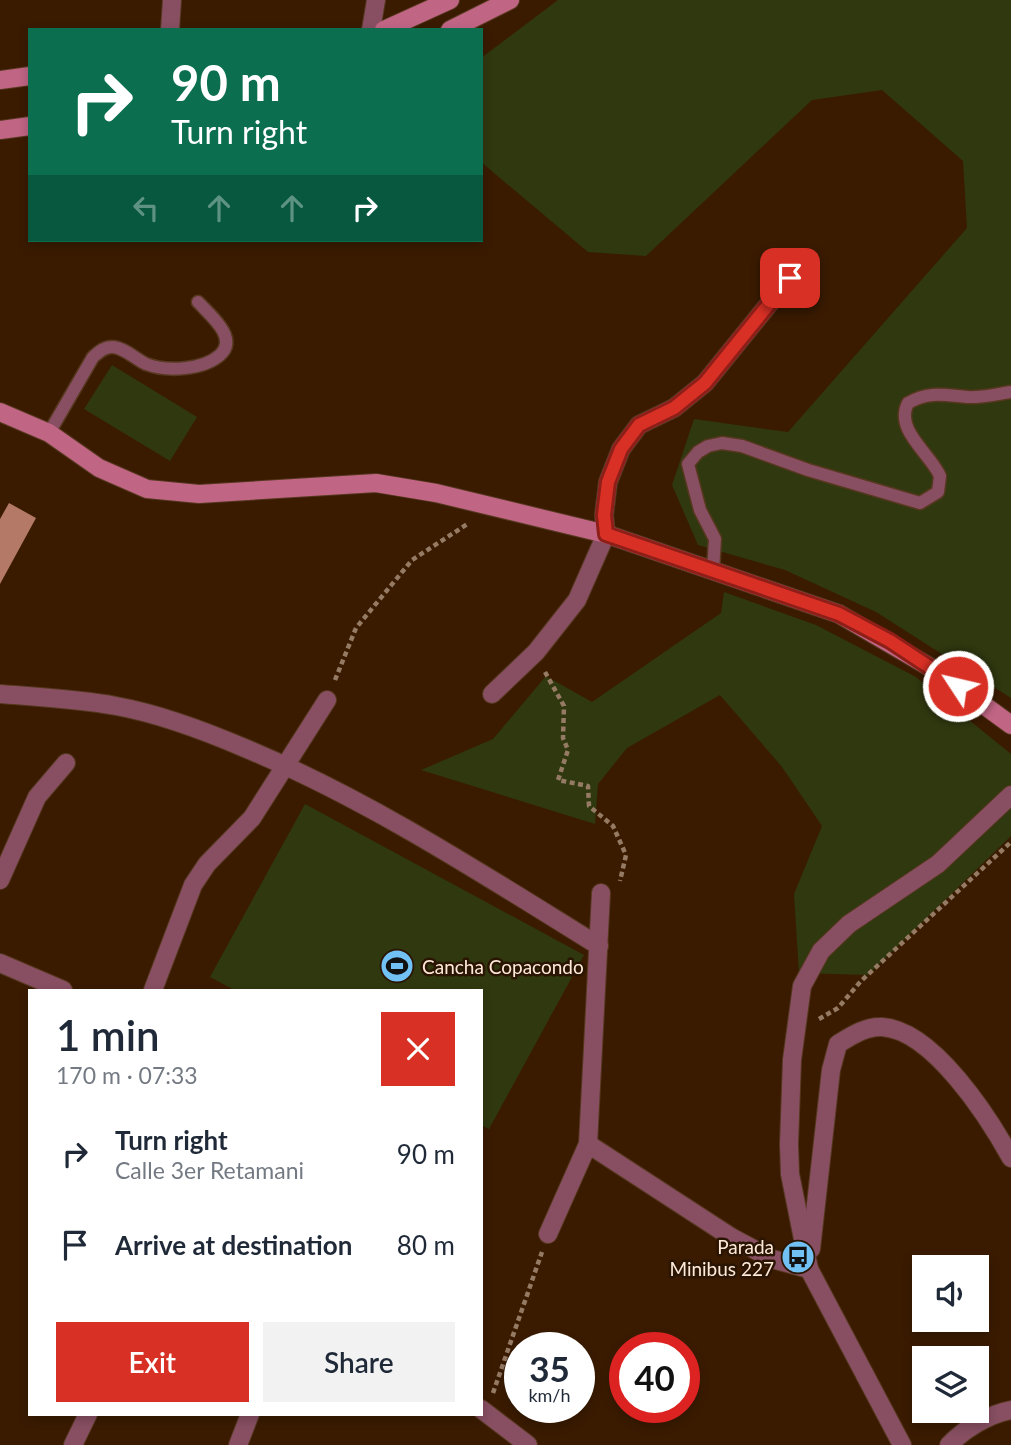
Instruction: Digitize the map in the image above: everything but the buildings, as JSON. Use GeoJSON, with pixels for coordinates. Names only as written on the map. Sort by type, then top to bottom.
{"type":"FeatureCollection","features":[{"type":"Feature","properties":{"kind":"street"},"geometry":{"type":"LineString","coordinates":[[170,28],[172,0]]}},
{"type":"Feature","properties":{"kind":"street"},"geometry":{"type":"LineString","coordinates":[[371,28],[376,0]]}},
{"type":"Feature","properties":{"kind":"street"},"geometry":{"type":"LineString","coordinates":[[388,28],[450,0]]}},
{"type":"Feature","properties":{"kind":"street"},"geometry":{"type":"LineString","coordinates":[[454,28],[510,0]]}},
{"type":"Feature","properties":{"kind":"street"},"geometry":{"type":"LineString","coordinates":[[0,79],[28,76]]}},
{"type":"Feature","properties":{"kind":"street"},"geometry":{"type":"LineString","coordinates":[[0,130],[28,126]]}},
{"type":"Feature","properties":{"kind":"street"},"geometry":{"type":"LineString","coordinates":[[492,694],[536,652],[577,600],[606,534],[604,515],[608,482],[621,449],[639,425],[674,408],[705,383],[790,278]]}},
{"type":"Feature","properties":{"kind":"street"},"geometry":{"type":"LineString","coordinates":[[0,412],[50,433],[99,468],[147,489],[199,494],[376,483],[436,493],[606,534],[839,614],[940,673],[1011,725]]}},
{"type":"Feature","properties":{"kind":"street"},"geometry":{"type":"LineString","coordinates":[[0,694],[117,706],[177,722],[285,765],[384,814],[599,946]]}},
{"type":"Feature","properties":{"kind":"street"},"geometry":{"type":"LineString","coordinates":[[153,989],[193,885],[207,864],[252,818],[327,700]]}},
{"type":"Feature","properties":{"kind":"street"},"geometry":{"type":"LineString","coordinates":[[0,880],[37,797],[66,763]]}},
{"type":"Feature","properties":{"kind":"street"},"geometry":{"type":"LineString","coordinates":[[902,1445],[809,1269],[790,1174],[789,1144],[795,1029],[802,986],[821,951],[849,923],[938,864],[1011,795]]}},
{"type":"Feature","properties":{"kind":"street"},"geometry":{"type":"LineString","coordinates":[[548,1234],[587,1144],[601,893]]}},
{"type":"Feature","properties":{"kind":"street"},"geometry":{"type":"LineString","coordinates":[[0,963],[61,989]]}},
{"type":"Feature","properties":{"kind":"street"},"geometry":{"type":"LineString","coordinates":[[809,1269],[831,1070],[838,1044],[856,1032],[881,1026],[897,1030],[926,1048],[956,1076],[994,1125],[1011,1158]]}},
{"type":"Feature","properties":{"kind":"street"},"geometry":{"type":"LineString","coordinates":[[587,1144],[732,1237],[772,1259],[809,1269]]}},
{"type":"Feature","properties":{"kind":"street"},"geometry":{"type":"LineString","coordinates":[[949,1445],[958,1436],[998,1412],[1011,1410]]}},
{"type":"Feature","properties":{"kind":"street"},"geometry":{"type":"LineString","coordinates":[[484,1412],[528,1445]]}},
{"type":"Feature","properties":{"kind":"street"},"geometry":{"type":"LineString","coordinates":[[73,1445],[87,1416]]}},
{"type":"Feature","properties":{"kind":"street"},"geometry":{"type":"LineString","coordinates":[[238,1445],[249,1416]]}},
{"type":"Feature","properties":{"kind":"lane"},"geometry":{"type":"LineString","coordinates":[[50,433],[93,358],[103,349],[114,347],[148,365],[167,367],[212,362],[225,351],[227,340],[223,329],[198,302]]}},
{"type":"Feature","properties":{"kind":"lane"},"geometry":{"type":"LineString","coordinates":[[713,570],[715,539],[700,510],[688,464],[698,452],[722,443],[742,446],[808,470],[920,503],[938,492],[940,476],[909,433],[904,419],[908,403],[920,396],[935,394],[968,397],[1011,393]]}},
{"type":"Feature","properties":{"kind":"path"},"geometry":{"type":"LineString","coordinates":[[327,700],[356,628],[412,560],[492,508]]}},
{"type":"Feature","properties":{"kind":"path"},"geometry":{"type":"LineString","coordinates":[[536,652],[564,706],[563,738],[568,750],[558,780],[588,786],[589,806],[613,827],[626,855],[620,881],[601,893]]}},
{"type":"Feature","properties":{"kind":"path"},"geometry":{"type":"LineString","coordinates":[[795,1029],[838,1009],[861,981],[1011,842]]}},
{"type":"Feature","properties":{"kind":"path"},"geometry":{"type":"LineString","coordinates":[[484,1412],[548,1234]]}},
{"type":"Feature","properties":{"kind":"green space"},"geometry":{"type":"Polygon","coordinates":[[[558,0],[1011,0],[1011,698],[876,612],[785,570],[698,545],[672,485],[694,419],[788,432],[967,228],[963,161],[882,90],[812,100],[646,256],[588,252],[483,164],[483,56],[558,0]]]}},
{"type":"Feature","properties":{"kind":"green space"},"geometry":{"type":"Polygon","coordinates":[[[112,365],[197,417],[170,461],[84,409],[112,365]]]}},
{"type":"Feature","properties":{"kind":"green space"},"geometry":{"type":"Polygon","coordinates":[[[724,592],[816,625],[916,677],[1011,754],[1011,836],[868,975],[799,973],[794,894],[822,826],[782,767],[720,695],[627,748],[598,784],[595,824],[421,770],[493,739],[546,676],[592,702],[721,613],[724,592]]]}},
{"type":"Feature","properties":{"kind":"green space","name":"Cancha Copacondo"},"geometry":{"type":"Polygon","coordinates":[[[305,804],[584,955],[489,1129],[483,1126],[483,989],[232,989],[210,977],[305,804]]]}},
{"type":"Feature","properties":{"kind":"place","name":"Cancha Copacondo"},"geometry":{"type":"Point","coordinates":[397,966]}},
{"type":"Feature","properties":{"kind":"place","name":"Parada Minibus 227"},"geometry":{"type":"Point","coordinates":[798,1257]}},
{"type":"Feature","properties":{"kind":"route"},"geometry":{"type":"LineString","coordinates":[[790,278],[705,383],[674,408],[639,425],[621,449],[608,482],[604,515],[606,534],[839,614],[890,641],[958,686]]}}]}
